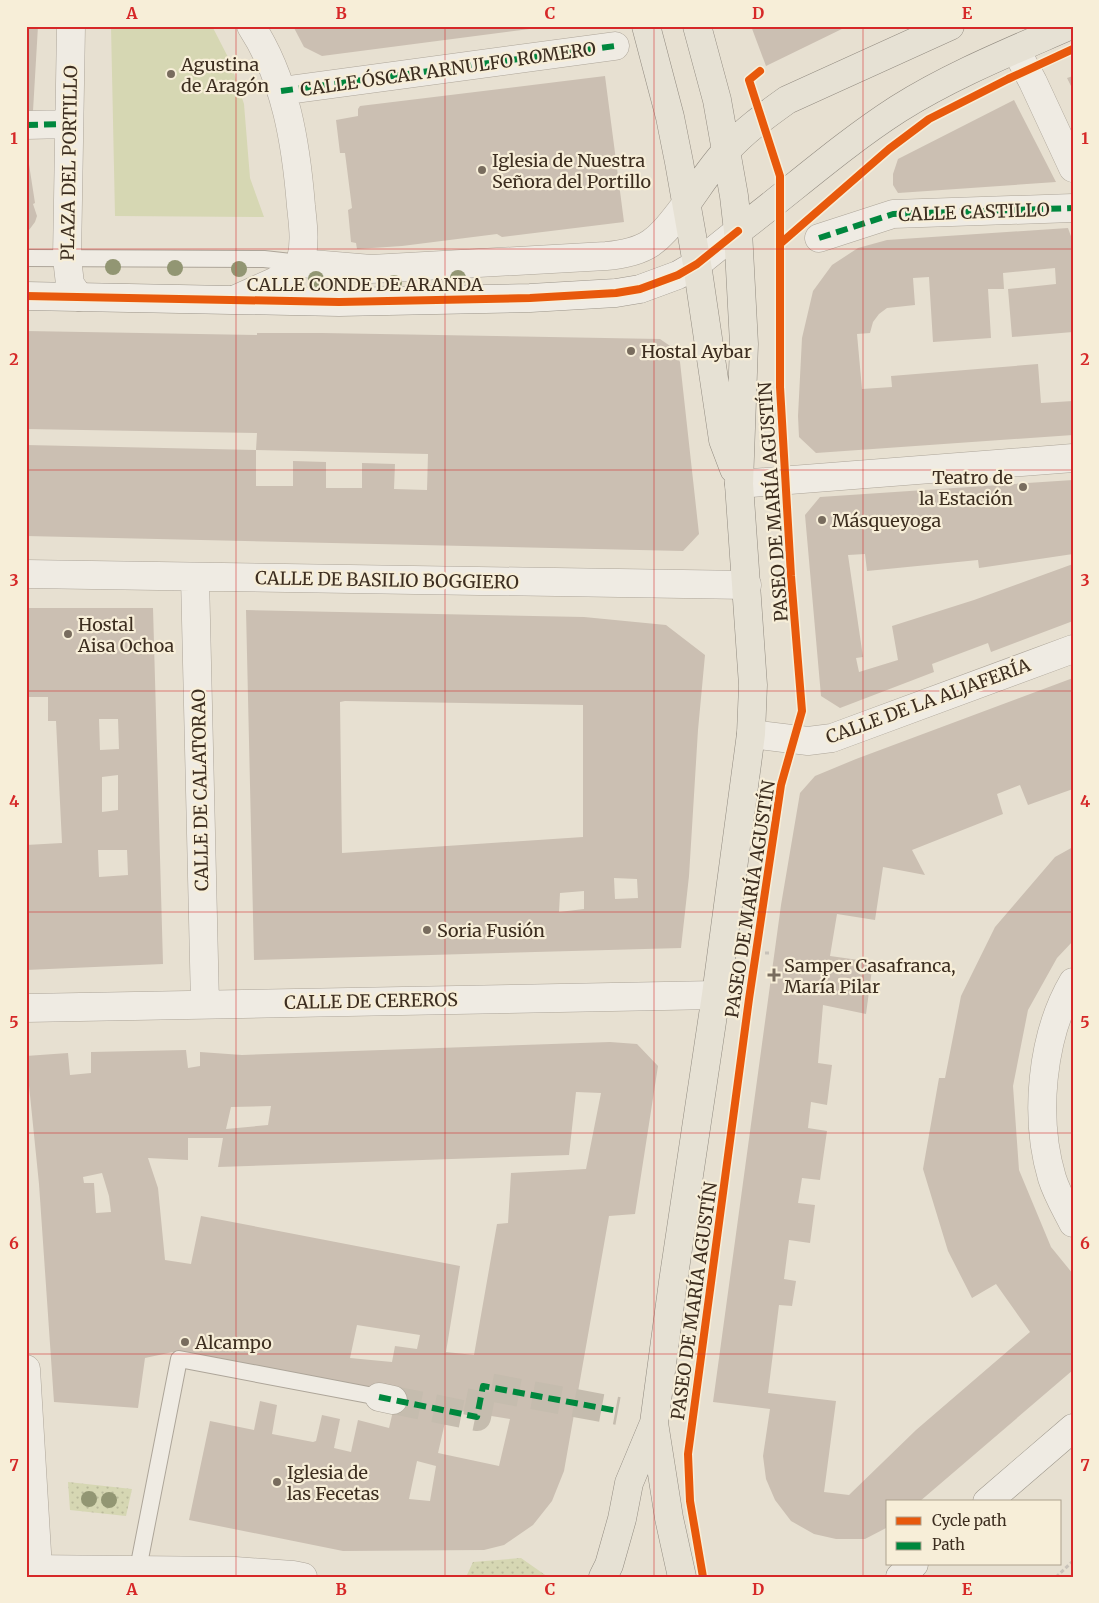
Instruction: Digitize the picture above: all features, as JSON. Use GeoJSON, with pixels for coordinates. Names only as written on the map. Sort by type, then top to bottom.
{"type":"FeatureCollection","features":[{"type":"Feature","properties":{"kind":"main road","name":"PASEO DE MARÍA AGUSTÍN"},"geometry":{"type":"LineString","coordinates":[[646,26],[670,118],[687,203],[723,440],[739,484]]}},
{"type":"Feature","properties":{"kind":"main road","name":"PASEO DE MARÍA AGUSTÍN"},"geometry":{"type":"LineString","coordinates":[[603,1577],[609,1565],[630,1483],[654,1423],[716,995],[751,734],[752,685],[739,484],[744,344],[738,231],[734,196],[717,100],[697,26]]}},
{"type":"Feature","properties":{"kind":"main road","name":"CALLE CONDE DE ARANDA"},"geometry":{"type":"LineString","coordinates":[[687,203],[726,150],[762,118],[787,100],[950,26]]}},
{"type":"Feature","properties":{"kind":"main road"},"geometry":{"type":"LineString","coordinates":[[738,231],[898,109],[958,76],[1069,26]]}},
{"type":"Feature","properties":{"kind":"main road","name":"PASEO DE MARÍA AGUSTÍN"},"geometry":{"type":"LineString","coordinates":[[654,1423],[669,1518],[682,1577]]}},
{"type":"Feature","properties":{"kind":"street","name":"PLAZA DEL PORTILLO"},"geometry":{"type":"LineString","coordinates":[[71,26],[67,258],[70,284],[79,297]]}},
{"type":"Feature","properties":{"kind":"street"},"geometry":{"type":"LineString","coordinates":[[251,26],[270,63],[289,119],[299,181],[304,242],[300,263]]}},
{"type":"Feature","properties":{"kind":"street","name":"CALLE ÓSCAR ARNULFO ROMERO"},"geometry":{"type":"LineString","coordinates":[[281,91],[615,46]]}},
{"type":"Feature","properties":{"kind":"street"},"geometry":{"type":"LineString","coordinates":[[1016,50],[1073,168]]}},
{"type":"Feature","properties":{"kind":"street"},"geometry":{"type":"LineString","coordinates":[[26,125],[68,124]]}},
{"type":"Feature","properties":{"kind":"street","name":"CALLE CONDE DE ARANDA"},"geometry":{"type":"LineString","coordinates":[[236,299],[276,281],[300,263],[371,270],[617,255],[643,248],[658,238],[687,203]]}},
{"type":"Feature","properties":{"kind":"street","name":"CALLE CASTILLO"},"geometry":{"type":"LineString","coordinates":[[819,238],[893,214],[1072,208]]}},
{"type":"Feature","properties":{"kind":"street","name":"CALLE CONDE DE ARANDA"},"geometry":{"type":"LineString","coordinates":[[26,296],[389,302],[530,298],[616,293],[640,290],[659,283],[697,264],[738,231]]}},
{"type":"Feature","properties":{"kind":"street"},"geometry":{"type":"LineString","coordinates":[[739,484],[1073,458]]}},
{"type":"Feature","properties":{"kind":"street","name":"CALLE DE BASILIO BOGGIERO"},"geometry":{"type":"LineString","coordinates":[[26,574],[747,585]]}},
{"type":"Feature","properties":{"kind":"street","name":"CALLE DE CALATORAO"},"geometry":{"type":"LineString","coordinates":[[195,577],[205,1004]]}},
{"type":"Feature","properties":{"kind":"street","name":"CALLE DE LA ALJAFERÍA"},"geometry":{"type":"LineString","coordinates":[[751,734],[808,741],[832,738],[1073,648]]}},
{"type":"Feature","properties":{"kind":"street"},"geometry":{"type":"LineString","coordinates":[[1073,982],[1068,990],[1051,1036],[1044,1072],[1042,1102],[1046,1154],[1053,1180],[1073,1223]]}},
{"type":"Feature","properties":{"kind":"street","name":"CALLE DE CEREROS"},"geometry":{"type":"LineString","coordinates":[[26,1008],[716,995]]}},
{"type":"Feature","properties":{"kind":"street"},"geometry":{"type":"LineString","coordinates":[[26,1369],[32,1569],[235,1571],[293,1574],[303,1577]]}},
{"type":"Feature","properties":{"kind":"street"},"geometry":{"type":"LineString","coordinates":[[989,1500],[1073,1428]]}},
{"type":"Feature","properties":{"kind":"street"},"geometry":{"type":"LineString","coordinates":[[900,1577],[912,1566]]}},
{"type":"Feature","properties":{"kind":"lane","name":"CALLE CONDE DE ARANDA"},"geometry":{"type":"LineString","coordinates":[[26,258],[264,259],[300,263]]}},
{"type":"Feature","properties":{"kind":"lane"},"geometry":{"type":"LineString","coordinates":[[138,1570],[179,1359],[386,1398]]}},
{"type":"Feature","properties":{"kind":"path"},"geometry":{"type":"LineString","coordinates":[[1056,1577],[1073,1562]]}},
{"type":"Feature","properties":{"kind":"green space"},"geometry":{"type":"Polygon","coordinates":[[[111,26],[212,26],[230,61],[244,104],[250,178],[264,217],[115,216],[111,26]]]}},
{"type":"Feature","properties":{"kind":"green space"},"geometry":{"type":"Polygon","coordinates":[[[68,1482],[132,1489],[126,1516],[70,1510],[68,1482]]]}},
{"type":"Feature","properties":{"kind":"green space"},"geometry":{"type":"Polygon","coordinates":[[[521,1558],[548,1577],[466,1577],[473,1562],[521,1558]]]}},
{"type":"Feature","properties":{"kind":"building"},"geometry":{"type":"Polygon","coordinates":[[[26,26],[38,26],[33,111],[26,111],[26,26]]]}},
{"type":"Feature","properties":{"kind":"building"},"geometry":{"type":"Polygon","coordinates":[[[293,26],[545,27],[322,56],[304,47],[293,26]]]}},
{"type":"Feature","properties":{"kind":"building"},"geometry":{"type":"Polygon","coordinates":[[[751,26],[848,26],[766,66],[751,26]]]}},
{"type":"Feature","properties":{"kind":"building","name":"Iglesia de Nuestra Señora del Portillo"},"geometry":{"type":"Polygon","coordinates":[[[605,76],[624,222],[502,237],[497,234],[402,246],[357,249],[356,243],[351,242],[348,210],[352,208],[345,153],[340,153],[336,120],[358,116],[360,106],[605,76]]]}},
{"type":"Feature","properties":{"kind":"building"},"geometry":{"type":"Polygon","coordinates":[[[1073,76],[1073,90],[1067,78],[1073,76]]]}},
{"type":"Feature","properties":{"kind":"building"},"geometry":{"type":"Polygon","coordinates":[[[1014,100],[1056,182],[898,193],[893,185],[893,174],[898,159],[1014,100]]]}},
{"type":"Feature","properties":{"kind":"building"},"geometry":{"type":"Polygon","coordinates":[[[26,145],[35,203],[33,204],[37,216],[26,234],[26,145]]]}},
{"type":"Feature","properties":{"kind":"building"},"geometry":{"type":"Polygon","coordinates":[[[1068,228],[1073,242],[1073,332],[1012,337],[1008,289],[1056,284],[1055,268],[1003,273],[1004,289],[988,289],[991,338],[933,342],[929,277],[913,278],[915,305],[887,308],[873,322],[870,333],[857,334],[862,389],[892,387],[891,376],[1038,364],[1041,403],[1073,401],[1073,435],[816,453],[799,437],[798,416],[802,338],[813,291],[832,265],[858,248],[887,240],[1068,228]]]}},
{"type":"Feature","properties":{"kind":"building"},"geometry":{"type":"Polygon","coordinates":[[[26,331],[257,335],[257,333],[322,333],[660,339],[673,348],[680,362],[699,534],[683,551],[26,536],[26,445],[256,450],[257,433],[26,429],[26,331]],[[256,450],[256,486],[293,486],[293,461],[326,462],[326,488],[362,488],[362,463],[395,464],[394,489],[427,490],[428,454],[256,450]]]}},
{"type":"Feature","properties":{"kind":"building"},"geometry":{"type":"Polygon","coordinates":[[[1073,480],[1073,554],[979,568],[978,560],[867,571],[865,554],[848,555],[863,657],[856,658],[859,672],[898,660],[892,626],[974,600],[1073,564],[1073,621],[991,652],[988,643],[932,664],[934,672],[840,708],[821,696],[805,515],[820,497],[1073,480]]]}},
{"type":"Feature","properties":{"kind":"building"},"geometry":{"type":"Polygon","coordinates":[[[26,608],[153,608],[163,964],[26,970],[26,845],[62,843],[56,721],[48,721],[48,697],[26,697],[26,608]],[[99,719],[100,750],[119,749],[118,719],[99,719]],[[118,775],[102,777],[102,812],[118,810],[118,775]],[[98,850],[99,877],[128,875],[127,850],[98,850]]]}},
{"type":"Feature","properties":{"kind":"building"},"geometry":{"type":"Polygon","coordinates":[[[246,610],[584,617],[666,625],[705,655],[698,730],[689,876],[681,948],[254,960],[246,610]],[[340,702],[342,853],[583,837],[583,705],[340,702]],[[614,878],[615,899],[638,898],[637,879],[614,878]],[[584,891],[560,893],[559,912],[584,909],[584,891]]]}},
{"type":"Feature","properties":{"kind":"building"},"geometry":{"type":"Polygon","coordinates":[[[1073,678],[1073,789],[1028,805],[1020,785],[997,794],[1003,814],[912,850],[925,875],[883,867],[875,920],[837,914],[830,956],[873,962],[866,1014],[823,1005],[818,1063],[832,1065],[827,1105],[811,1102],[808,1128],[827,1131],[820,1180],[802,1178],[798,1203],[815,1205],[810,1243],[789,1240],[784,1279],[796,1281],[792,1306],[779,1305],[768,1393],[836,1401],[824,1492],[849,1495],[916,1430],[1030,1332],[996,1284],[972,1298],[948,1251],[923,1169],[939,1078],[945,1078],[961,996],[995,927],[1055,857],[1073,847],[1073,941],[1057,958],[1028,1010],[1013,1086],[1019,1170],[1051,1247],[1073,1274],[1073,1370],[921,1500],[886,1500],[886,1528],[865,1539],[836,1539],[814,1534],[791,1521],[775,1500],[766,1479],[763,1456],[770,1409],[713,1402],[781,905],[800,793],[815,776],[1073,678]]]}},
{"type":"Feature","properties":{"kind":"building"},"geometry":{"type":"Polygon","coordinates":[[[610,1042],[637,1044],[658,1066],[635,1214],[609,1216],[564,1471],[552,1501],[533,1525],[504,1545],[484,1550],[343,1551],[189,1520],[210,1421],[254,1430],[260,1401],[277,1405],[272,1434],[313,1442],[316,1441],[322,1415],[340,1419],[334,1448],[351,1452],[358,1420],[389,1428],[394,1407],[388,1392],[173,1352],[145,1358],[138,1408],[54,1402],[39,1184],[26,1056],[68,1053],[70,1075],[91,1073],[91,1052],[186,1050],[188,1068],[200,1066],[200,1052],[242,1055],[610,1042]],[[576,1092],[569,1155],[218,1167],[223,1138],[188,1138],[188,1160],[148,1158],[158,1188],[165,1260],[191,1264],[201,1216],[460,1266],[446,1352],[474,1355],[497,1224],[508,1223],[511,1173],[586,1169],[601,1093],[576,1092]],[[271,1106],[231,1107],[226,1129],[268,1125],[271,1106]],[[102,1173],[83,1177],[84,1183],[94,1183],[96,1213],[111,1212],[109,1196],[102,1173]],[[357,1325],[350,1358],[392,1362],[395,1346],[417,1349],[420,1335],[357,1325]],[[448,1409],[438,1453],[499,1466],[510,1419],[448,1409]],[[417,1461],[409,1499],[430,1501],[436,1466],[417,1461]]]}},
{"type":"Feature","properties":{"kind":"tunnel"},"geometry":{"type":"LineString","coordinates":[[393,1400],[477,1417],[483,1386],[618,1411]]}},
{"type":"Feature","properties":{"kind":"marked path"},"geometry":{"type":"LineString","coordinates":[[281,91],[615,46]]}},
{"type":"Feature","properties":{"kind":"marked path"},"geometry":{"type":"LineString","coordinates":[[26,125],[68,124]]}},
{"type":"Feature","properties":{"kind":"marked path"},"geometry":{"type":"LineString","coordinates":[[819,238],[893,214],[1073,208]]}},
{"type":"Feature","properties":{"kind":"marked path"},"geometry":{"type":"LineString","coordinates":[[379,1397],[477,1417],[483,1386],[618,1411]]}},
{"type":"Feature","properties":{"kind":"cycle path"},"geometry":{"type":"LineString","coordinates":[[781,243],[889,149],[929,119],[1073,49]]}},
{"type":"Feature","properties":{"kind":"cycle path"},"geometry":{"type":"LineString","coordinates":[[703,1577],[690,1501],[688,1454],[749,999],[781,785],[802,711],[791,576],[780,387],[780,176],[749,80],[760,71]]}},
{"type":"Feature","properties":{"kind":"cycle path"},"geometry":{"type":"LineString","coordinates":[[26,296],[339,302],[530,298],[616,293],[640,289],[678,275],[697,264],[738,231]]}},
{"type":"Feature","properties":{"kind":"place","name":"Agustina de Aragón"},"geometry":{"type":"Point","coordinates":[171,74]}},
{"type":"Feature","properties":{"kind":"place","name":"Iglesia de Nuestra Señora del Portillo"},"geometry":{"type":"Point","coordinates":[482,170]}},
{"type":"Feature","properties":{"kind":"place","name":"Hostal Aybar"},"geometry":{"type":"Point","coordinates":[631,351]}},
{"type":"Feature","properties":{"kind":"place","name":"Teatro de la Estación"},"geometry":{"type":"Point","coordinates":[1023,487]}},
{"type":"Feature","properties":{"kind":"place","name":"Másqueyoga"},"geometry":{"type":"Point","coordinates":[822,520]}},
{"type":"Feature","properties":{"kind":"place","name":"Hostal Aisa Ochoa"},"geometry":{"type":"Point","coordinates":[68,634]}},
{"type":"Feature","properties":{"kind":"place","name":"Soria Fusión"},"geometry":{"type":"Point","coordinates":[427,930]}},
{"type":"Feature","properties":{"kind":"place","name":"Samper Casafranca, María Pilar"},"geometry":{"type":"Point","coordinates":[774,975]}},
{"type":"Feature","properties":{"kind":"place","name":"Alcampo"},"geometry":{"type":"Point","coordinates":[185,1342]}},
{"type":"Feature","properties":{"kind":"place","name":"Iglesia de las Fecetas"},"geometry":{"type":"Point","coordinates":[277,1482]}}]}
